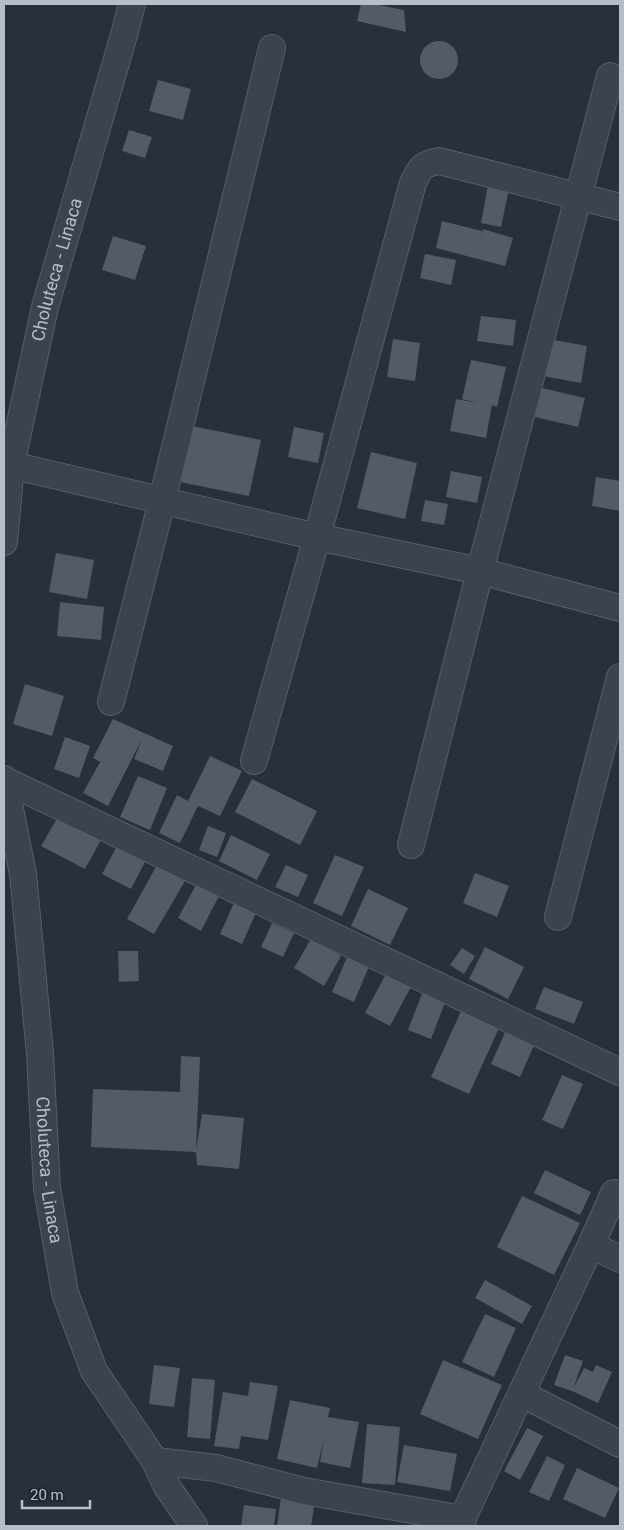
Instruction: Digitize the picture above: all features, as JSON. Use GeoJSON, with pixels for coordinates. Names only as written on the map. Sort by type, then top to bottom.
{"type":"FeatureCollection","features":[{"type":"Feature","properties":{"kind":"street","name":"Choluteca - Linaca"},"geometry":{"type":"LineString","coordinates":[[4,542],[11,465],[45,306],[132,4]]}},
{"type":"Feature","properties":{"kind":"street"},"geometry":{"type":"LineString","coordinates":[[111,702],[272,48]]}},
{"type":"Feature","properties":{"kind":"street"},"geometry":{"type":"LineString","coordinates":[[411,845],[480,572],[610,76]]}},
{"type":"Feature","properties":{"kind":"street"},"geometry":{"type":"LineString","coordinates":[[254,761],[413,184],[420,169],[426,163],[439,161],[620,207]]}},
{"type":"Feature","properties":{"kind":"street"},"geometry":{"type":"LineString","coordinates":[[11,465],[317,537],[480,572],[620,608]]}},
{"type":"Feature","properties":{"kind":"street"},"geometry":{"type":"LineString","coordinates":[[558,917],[620,677]]}},
{"type":"Feature","properties":{"kind":"street","name":"Choluteca - Linaca"},"geometry":{"type":"LineString","coordinates":[[4,779],[23,874],[40,1054],[47,1188],[65,1293],[94,1371],[156,1461],[166,1486],[194,1526]]}},
{"type":"Feature","properties":{"kind":"street"},"geometry":{"type":"LineString","coordinates":[[4,779],[620,1072]]}},
{"type":"Feature","properties":{"kind":"street"},"geometry":{"type":"LineString","coordinates":[[156,1461],[216,1468],[304,1491],[461,1523],[614,1193]]}},
{"type":"Feature","properties":{"kind":"street"},"geometry":{"type":"LineString","coordinates":[[591,1245],[620,1259]]}},
{"type":"Feature","properties":{"kind":"street"},"geometry":{"type":"LineString","coordinates":[[522,1394],[620,1444]]}},
{"type":"Feature","properties":{"kind":"building"},"geometry":{"type":"Polygon","coordinates":[[[361,4],[374,4],[404,10],[406,32],[357,21],[361,4]]]}},
{"type":"Feature","properties":{"kind":"building"},"geometry":{"type":"Polygon","coordinates":[[[439,41],[446,42],[452,47],[457,53],[457,67],[452,73],[446,78],[439,79],[432,78],[426,73],[421,67],[420,60],[421,53],[426,47],[432,42],[439,41]]]}},
{"type":"Feature","properties":{"kind":"building"},"geometry":{"type":"Polygon","coordinates":[[[158,80],[191,89],[183,120],[149,111],[158,80]]]}},
{"type":"Feature","properties":{"kind":"building"},"geometry":{"type":"Polygon","coordinates":[[[129,130],[152,137],[145,158],[122,151],[129,130]]]}},
{"type":"Feature","properties":{"kind":"building"},"geometry":{"type":"Polygon","coordinates":[[[488,185],[509,189],[501,227],[481,223],[488,185]]]}},
{"type":"Feature","properties":{"kind":"building"},"geometry":{"type":"Polygon","coordinates":[[[442,221],[482,231],[481,237],[483,229],[513,238],[505,266],[436,248],[442,221]]]}},
{"type":"Feature","properties":{"kind":"building"},"geometry":{"type":"Polygon","coordinates":[[[113,236],[146,246],[135,280],[102,270],[113,236]]]}},
{"type":"Feature","properties":{"kind":"building"},"geometry":{"type":"Polygon","coordinates":[[[425,254],[456,260],[451,285],[420,278],[425,254]]]}},
{"type":"Feature","properties":{"kind":"building"},"geometry":{"type":"Polygon","coordinates":[[[481,316],[516,320],[513,346],[477,341],[481,316]]]}},
{"type":"Feature","properties":{"kind":"building"},"geometry":{"type":"Polygon","coordinates":[[[393,339],[420,343],[415,381],[387,377],[393,339]]]}},
{"type":"Feature","properties":{"kind":"building"},"geometry":{"type":"Polygon","coordinates":[[[549,339],[587,346],[581,383],[543,376],[549,339]]]}},
{"type":"Feature","properties":{"kind":"building"},"geometry":{"type":"Polygon","coordinates":[[[471,360],[506,367],[497,407],[492,405],[486,438],[450,431],[456,399],[479,403],[462,399],[471,360]]]}},
{"type":"Feature","properties":{"kind":"building"},"geometry":{"type":"Polygon","coordinates":[[[542,388],[585,398],[578,427],[535,417],[542,388]]]}},
{"type":"Feature","properties":{"kind":"building"},"geometry":{"type":"Polygon","coordinates":[[[192,426],[261,440],[249,496],[180,482],[192,426]]]}},
{"type":"Feature","properties":{"kind":"building"},"geometry":{"type":"Polygon","coordinates":[[[294,427],[324,433],[318,463],[288,457],[294,427]]]}},
{"type":"Feature","properties":{"kind":"building"},"geometry":{"type":"Polygon","coordinates":[[[371,452],[417,463],[405,519],[357,508],[371,452]]]}},
{"type":"Feature","properties":{"kind":"building"},"geometry":{"type":"Polygon","coordinates":[[[451,471],[482,477],[477,503],[446,497],[451,471]]]}},
{"type":"Feature","properties":{"kind":"building"},"geometry":{"type":"Polygon","coordinates":[[[596,477],[620,481],[620,511],[592,506],[596,477]]]}},
{"type":"Feature","properties":{"kind":"building"},"geometry":{"type":"Polygon","coordinates":[[[425,500],[448,504],[444,525],[421,521],[425,500]]]}},
{"type":"Feature","properties":{"kind":"building"},"geometry":{"type":"Polygon","coordinates":[[[56,553],[94,560],[87,599],[49,592],[56,553]]]}},
{"type":"Feature","properties":{"kind":"building"},"geometry":{"type":"Polygon","coordinates":[[[60,602],[104,607],[101,640],[57,636],[60,602]]]}},
{"type":"Feature","properties":{"kind":"building"},"geometry":{"type":"Polygon","coordinates":[[[25,684],[64,696],[52,736],[13,724],[25,684]]]}},
{"type":"Feature","properties":{"kind":"building"},"geometry":{"type":"Polygon","coordinates":[[[113,719],[173,746],[163,771],[134,759],[142,739],[108,806],[83,793],[100,762],[93,758],[113,719]]]}},
{"type":"Feature","properties":{"kind":"building"},"geometry":{"type":"Polygon","coordinates":[[[65,737],[90,746],[79,778],[54,769],[65,737]]]}},
{"type":"Feature","properties":{"kind":"building"},"geometry":{"type":"Polygon","coordinates":[[[210,756],[242,771],[220,816],[198,806],[180,843],[159,833],[177,795],[188,801],[210,756]]]}},
{"type":"Feature","properties":{"kind":"building"},"geometry":{"type":"Polygon","coordinates":[[[138,776],[167,788],[150,830],[120,817],[138,776]]]}},
{"type":"Feature","properties":{"kind":"building"},"geometry":{"type":"Polygon","coordinates":[[[252,779],[317,811],[300,845],[235,812],[252,779]]]}},
{"type":"Feature","properties":{"kind":"building"},"geometry":{"type":"Polygon","coordinates":[[[58,817],[101,840],[85,869],[41,846],[58,817]]]}},
{"type":"Feature","properties":{"kind":"building"},"geometry":{"type":"Polygon","coordinates":[[[208,826],[226,833],[217,857],[199,850],[208,826]]]}},
{"type":"Feature","properties":{"kind":"building"},"geometry":{"type":"Polygon","coordinates":[[[231,835],[270,854],[257,880],[219,861],[231,835]]]}},
{"type":"Feature","properties":{"kind":"building"},"geometry":{"type":"Polygon","coordinates":[[[117,846],[145,862],[131,889],[102,874],[117,846]]]}},
{"type":"Feature","properties":{"kind":"building"},"geometry":{"type":"Polygon","coordinates":[[[335,855],[364,867],[342,916],[313,903],[335,855]]]}},
{"type":"Feature","properties":{"kind":"building"},"geometry":{"type":"Polygon","coordinates":[[[157,865],[185,881],[154,934],[127,919],[157,865]]]}},
{"type":"Feature","properties":{"kind":"building"},"geometry":{"type":"Polygon","coordinates":[[[286,865],[308,875],[298,897],[275,887],[286,865]]]}},
{"type":"Feature","properties":{"kind":"building"},"geometry":{"type":"Polygon","coordinates":[[[475,873],[509,886],[497,917],[463,903],[475,873]]]}},
{"type":"Feature","properties":{"kind":"building"},"geometry":{"type":"Polygon","coordinates":[[[197,883],[219,896],[201,931],[178,918],[197,883]]]}},
{"type":"Feature","properties":{"kind":"building"},"geometry":{"type":"Polygon","coordinates":[[[368,889],[408,908],[390,945],[351,926],[368,889]]]}},
{"type":"Feature","properties":{"kind":"building"},"geometry":{"type":"Polygon","coordinates":[[[234,903],[256,913],[242,944],[220,934],[234,903]]]}},
{"type":"Feature","properties":{"kind":"building"},"geometry":{"type":"Polygon","coordinates":[[[272,923],[294,933],[283,957],[261,947],[272,923]]]}},
{"type":"Feature","properties":{"kind":"building"},"geometry":{"type":"Polygon","coordinates":[[[311,939],[341,956],[324,986],[294,968],[311,939]]]}},
{"type":"Feature","properties":{"kind":"building"},"geometry":{"type":"Polygon","coordinates":[[[485,947],[524,967],[508,999],[469,979],[485,947]]]}},
{"type":"Feature","properties":{"kind":"building"},"geometry":{"type":"Polygon","coordinates":[[[462,948],[475,956],[464,974],[450,965],[462,948]]]}},
{"type":"Feature","properties":{"kind":"building"},"geometry":{"type":"Polygon","coordinates":[[[118,951],[138,951],[139,981],[119,982],[118,951]]]}},
{"type":"Feature","properties":{"kind":"building"},"geometry":{"type":"Polygon","coordinates":[[[348,955],[370,964],[354,1002],[332,992],[348,955]]]}},
{"type":"Feature","properties":{"kind":"building"},"geometry":{"type":"Polygon","coordinates":[[[387,972],[412,985],[390,1026],[365,1013],[387,972]]]}},
{"type":"Feature","properties":{"kind":"building"},"geometry":{"type":"Polygon","coordinates":[[[544,987],[583,1002],[574,1024],[535,1009],[544,987]]]}},
{"type":"Feature","properties":{"kind":"building"},"geometry":{"type":"Polygon","coordinates":[[[423,991],[446,1000],[431,1039],[408,1030],[423,991]]]}},
{"type":"Feature","properties":{"kind":"building"},"geometry":{"type":"Polygon","coordinates":[[[462,1009],[500,1026],[469,1094],[431,1077],[462,1009]]]}},
{"type":"Feature","properties":{"kind":"building"},"geometry":{"type":"Polygon","coordinates":[[[507,1028],[536,1041],[520,1077],[491,1064],[507,1028]]]}},
{"type":"Feature","properties":{"kind":"building"},"geometry":{"type":"Polygon","coordinates":[[[181,1056],[200,1057],[196,1150],[202,1114],[244,1118],[239,1169],[197,1165],[196,1152],[91,1147],[93,1089],[180,1092],[181,1056]]]}},
{"type":"Feature","properties":{"kind":"building"},"geometry":{"type":"Polygon","coordinates":[[[562,1075],[583,1084],[563,1129],[542,1120],[562,1075]]]}},
{"type":"Feature","properties":{"kind":"building"},"geometry":{"type":"Polygon","coordinates":[[[545,1170],[591,1192],[580,1215],[534,1193],[545,1170]]]}},
{"type":"Feature","properties":{"kind":"building"},"geometry":{"type":"Polygon","coordinates":[[[522,1196],[580,1223],[554,1275],[497,1247],[522,1196]]]}},
{"type":"Feature","properties":{"kind":"building"},"geometry":{"type":"Polygon","coordinates":[[[485,1280],[532,1306],[522,1324],[475,1298],[485,1280]]]}},
{"type":"Feature","properties":{"kind":"building"},"geometry":{"type":"Polygon","coordinates":[[[485,1314],[516,1328],[494,1377],[462,1362],[485,1314]]]}},
{"type":"Feature","properties":{"kind":"building"},"geometry":{"type":"Polygon","coordinates":[[[565,1355],[583,1361],[573,1389],[584,1368],[593,1372],[596,1365],[612,1372],[598,1403],[554,1385],[565,1355]]]}},
{"type":"Feature","properties":{"kind":"building"},"geometry":{"type":"Polygon","coordinates":[[[443,1360],[502,1385],[478,1439],[420,1414],[443,1360]]]}},
{"type":"Feature","properties":{"kind":"building"},"geometry":{"type":"Polygon","coordinates":[[[154,1365],[180,1368],[174,1407],[149,1404],[154,1365]]]}},
{"type":"Feature","properties":{"kind":"building"},"geometry":{"type":"Polygon","coordinates":[[[192,1378],[215,1380],[210,1439],[187,1437],[192,1378]]]}},
{"type":"Feature","properties":{"kind":"building"},"geometry":{"type":"Polygon","coordinates":[[[250,1382],[278,1386],[268,1440],[241,1436],[239,1449],[214,1446],[223,1392],[248,1396],[250,1382]]]}},
{"type":"Feature","properties":{"kind":"building"},"geometry":{"type":"Polygon","coordinates":[[[290,1400],[330,1408],[328,1417],[359,1422],[350,1468],[320,1462],[324,1439],[317,1468],[277,1459],[290,1400]]]}},
{"type":"Feature","properties":{"kind":"building"},"geometry":{"type":"Polygon","coordinates":[[[367,1424],[400,1427],[395,1485],[362,1483],[367,1424]]]}},
{"type":"Feature","properties":{"kind":"building"},"geometry":{"type":"Polygon","coordinates":[[[527,1428],[543,1436],[520,1480],[504,1471],[527,1428]]]}},
{"type":"Feature","properties":{"kind":"building"},"geometry":{"type":"Polygon","coordinates":[[[404,1445],[457,1454],[450,1491],[397,1482],[404,1445]]]}},
{"type":"Feature","properties":{"kind":"building"},"geometry":{"type":"Polygon","coordinates":[[[547,1456],[565,1465],[549,1501],[529,1492],[547,1456]]]}},
{"type":"Feature","properties":{"kind":"building"},"geometry":{"type":"Polygon","coordinates":[[[577,1468],[619,1488],[605,1518],[563,1499],[577,1468]]]}},
{"type":"Feature","properties":{"kind":"building"},"geometry":{"type":"Polygon","coordinates":[[[281,1497],[315,1501],[311,1526],[277,1526],[281,1497]]]}},
{"type":"Feature","properties":{"kind":"building"},"geometry":{"type":"Polygon","coordinates":[[[244,1505],[276,1509],[274,1526],[241,1526],[244,1505]]]}}]}
